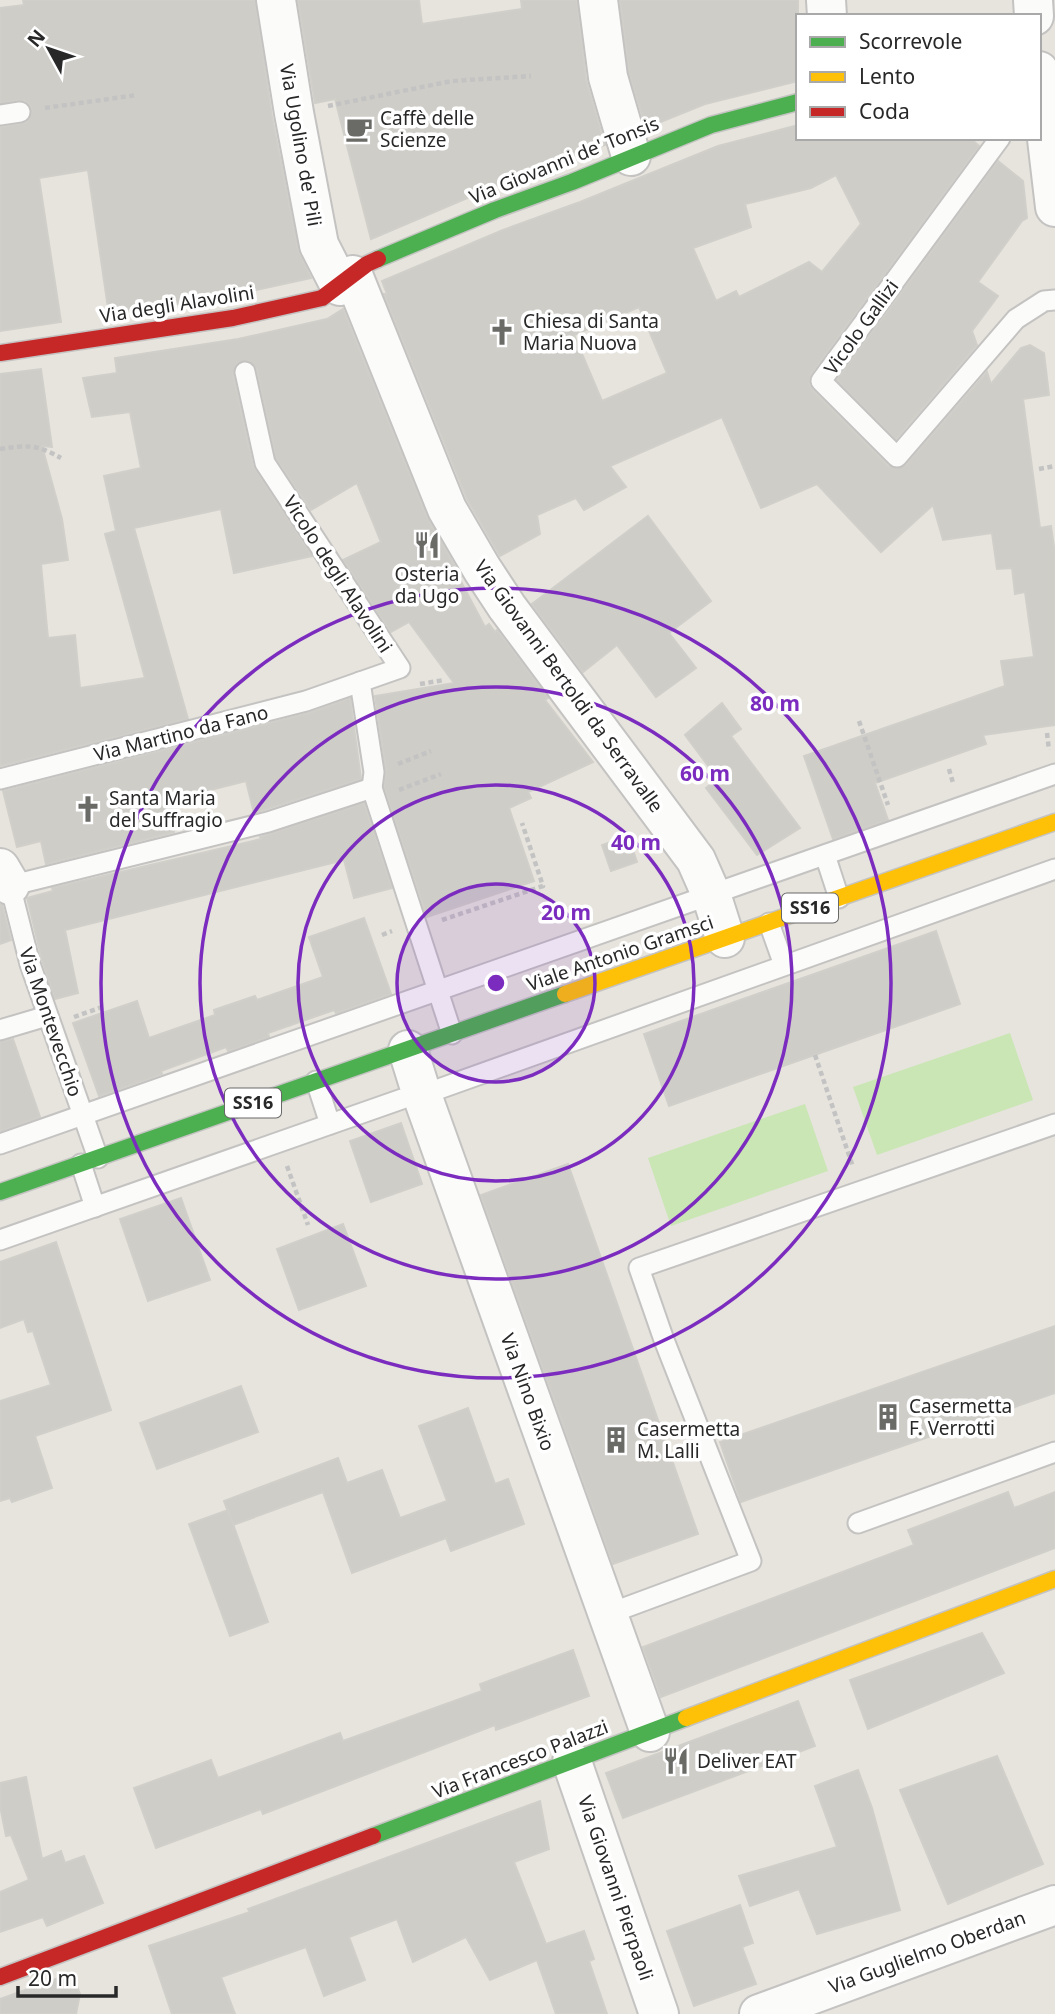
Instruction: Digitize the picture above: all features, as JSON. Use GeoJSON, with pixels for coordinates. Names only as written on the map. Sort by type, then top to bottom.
{"type":"FeatureCollection","features":[{"type":"Feature","properties":{"kind":"street","name":"Via Ugolino de' Pili"},"geometry":{"type":"LineString","coordinates":[[276,0],[319,245],[346,280]]}},
{"type":"Feature","properties":{"kind":"street"},"geometry":{"type":"LineString","coordinates":[[598,0],[608,76],[631,156]]}},
{"type":"Feature","properties":{"kind":"street"},"geometry":{"type":"LineString","coordinates":[[1044,97],[1055,207]]}},
{"type":"Feature","properties":{"kind":"street","name":"Via Giovanni de' Tonsis"},"geometry":{"type":"LineString","coordinates":[[346,280],[367,264],[631,156],[711,125],[796,103]]}},
{"type":"Feature","properties":{"kind":"street","name":"Via degli Alavolini"},"geometry":{"type":"LineString","coordinates":[[0,353],[234,325],[322,298],[346,280]]}},
{"type":"Feature","properties":{"kind":"street","name":"Via Giovanni Bertoldi da Serravalle"},"geometry":{"type":"LineString","coordinates":[[346,280],[447,509],[507,607],[696,860],[711,894],[725,938]]}},
{"type":"Feature","properties":{"kind":"street","name":"Viale Antonio Gramsci"},"geometry":{"type":"LineString","coordinates":[[0,1192],[1051,824]]}},
{"type":"Feature","properties":{"kind":"street","name":"Via Nino Bixio"},"geometry":{"type":"LineString","coordinates":[[408,1050],[412,1097],[650,1732]]}},
{"type":"Feature","properties":{"kind":"street","name":"Via Francesco Palazzi"},"geometry":{"type":"LineString","coordinates":[[0,1976],[1055,1579]]}},
{"type":"Feature","properties":{"kind":"street","name":"Via Giovanni Pierpaoli"},"geometry":{"type":"LineString","coordinates":[[572,1762],[659,2014]]}},
{"type":"Feature","properties":{"kind":"street","name":"Via Guglielmo Oberdan"},"geometry":{"type":"LineString","coordinates":[[759,2014],[1055,1905]]}},
{"type":"Feature","properties":{"kind":"lane"},"geometry":{"type":"LineString","coordinates":[[0,115],[20,112]]}},
{"type":"Feature","properties":{"kind":"lane","name":"Vicolo Gallizi"},"geometry":{"type":"LineString","coordinates":[[999,140],[821,381],[897,457],[1016,319],[1044,301],[1055,300]]}},
{"type":"Feature","properties":{"kind":"lane","name":"Vicolo degli Alavolini"},"geometry":{"type":"LineString","coordinates":[[245,372],[265,463],[400,668],[360,682]]}},
{"type":"Feature","properties":{"kind":"lane"},"geometry":{"type":"LineString","coordinates":[[360,682],[374,786],[452,1034]]}},
{"type":"Feature","properties":{"kind":"lane","name":"Via Martino da Fano"},"geometry":{"type":"LineString","coordinates":[[0,779],[306,701],[360,682]]}},
{"type":"Feature","properties":{"kind":"lane"},"geometry":{"type":"LineString","coordinates":[[0,1144],[1055,774]]}},
{"type":"Feature","properties":{"kind":"lane"},"geometry":{"type":"LineString","coordinates":[[3,880],[268,822],[374,786]]}},
{"type":"Feature","properties":{"kind":"lane"},"geometry":{"type":"LineString","coordinates":[[1051,824],[1055,846]]}},
{"type":"Feature","properties":{"kind":"lane"},"geometry":{"type":"LineString","coordinates":[[825,855],[839,898]]}},
{"type":"Feature","properties":{"kind":"lane"},"geometry":{"type":"LineString","coordinates":[[0,1240],[1055,869]]}},
{"type":"Feature","properties":{"kind":"lane","name":"Via Montevecchio"},"geometry":{"type":"LineString","coordinates":[[3,880],[47,1016],[83,1115],[95,1206]]}},
{"type":"Feature","properties":{"kind":"lane"},"geometry":{"type":"LineString","coordinates":[[769,923],[783,965]]}},
{"type":"Feature","properties":{"kind":"lane"},"geometry":{"type":"LineString","coordinates":[[0,1030],[47,1016]]}},
{"type":"Feature","properties":{"kind":"lane"},"geometry":{"type":"LineString","coordinates":[[316,1081],[330,1124]]}},
{"type":"Feature","properties":{"kind":"lane"},"geometry":{"type":"LineString","coordinates":[[608,1614],[751,1561],[664,1340],[639,1268],[1055,1124]]}},
{"type":"Feature","properties":{"kind":"lane"},"geometry":{"type":"LineString","coordinates":[[858,1523],[1055,1452]]}},
{"type":"Feature","properties":{"kind":"path"},"geometry":{"type":"LineString","coordinates":[[294,113],[452,82],[531,76]]}},
{"type":"Feature","properties":{"kind":"path"},"geometry":{"type":"LineString","coordinates":[[20,112],[137,95]]}},
{"type":"Feature","properties":{"kind":"path"},"geometry":{"type":"LineString","coordinates":[[0,449],[29,444],[61,458]]}},
{"type":"Feature","properties":{"kind":"path"},"geometry":{"type":"LineString","coordinates":[[1039,469],[1055,466]]}},
{"type":"Feature","properties":{"kind":"path"},"geometry":{"type":"LineString","coordinates":[[859,721],[897,829]]}},
{"type":"Feature","properties":{"kind":"path"},"geometry":{"type":"LineString","coordinates":[[374,786],[431,751]]}},
{"type":"Feature","properties":{"kind":"path"},"geometry":{"type":"LineString","coordinates":[[374,786],[441,774]]}},
{"type":"Feature","properties":{"kind":"path"},"geometry":{"type":"LineString","coordinates":[[418,929],[543,886],[522,823]]}},
{"type":"Feature","properties":{"kind":"path"},"geometry":{"type":"LineString","coordinates":[[815,1055],[862,1191]]}},
{"type":"Feature","properties":{"kind":"path"},"geometry":{"type":"LineString","coordinates":[[278,1142],[308,1225]]}},
{"type":"Feature","properties":{"kind":"green space"},"geometry":{"type":"Polygon","coordinates":[[[1010,1033],[1033,1100],[877,1155],[853,1087],[1010,1033]]]}},
{"type":"Feature","properties":{"kind":"green space"},"geometry":{"type":"Polygon","coordinates":[[[805,1104],[828,1171],[671,1226],[648,1158],[805,1104]]]}},
{"type":"Feature","properties":{"kind":"building"},"geometry":{"type":"Polygon","coordinates":[[[23,0],[255,0],[272,117],[298,249],[311,278],[229,296],[109,315],[88,170],[39,178],[61,322],[0,331],[0,127],[27,122],[32,111],[24,100],[0,103],[0,8],[24,5],[23,0]]]}},
{"type":"Feature","properties":{"kind":"building"},"geometry":{"type":"Polygon","coordinates":[[[298,0],[419,0],[422,24],[522,9],[521,0],[577,0],[586,80],[605,145],[486,190],[371,239],[335,99],[315,103],[298,0]]]}},
{"type":"Feature","properties":{"kind":"building"},"geometry":{"type":"Polygon","coordinates":[[[620,0],[798,0],[796,81],[705,104],[646,128],[629,73],[620,0]]]}},
{"type":"Feature","properties":{"kind":"building"},"geometry":{"type":"Polygon","coordinates":[[[796,126],[796,140],[972,140],[979,146],[811,374],[809,384],[888,466],[895,469],[906,465],[987,372],[991,384],[1021,348],[1030,345],[1044,353],[1049,395],[1023,399],[1040,528],[1051,526],[1055,554],[1055,725],[983,735],[986,744],[875,783],[888,820],[833,839],[804,756],[1005,686],[1001,661],[1034,657],[1025,592],[1015,594],[1012,568],[997,569],[992,533],[943,540],[933,505],[881,552],[817,484],[761,508],[722,417],[610,466],[626,487],[584,510],[576,498],[537,515],[540,534],[500,556],[467,499],[384,294],[387,294],[382,281],[503,230],[718,146],[796,126]],[[836,175],[811,188],[745,204],[751,227],[693,248],[716,301],[736,291],[739,297],[809,262],[822,272],[861,224],[836,175]],[[639,307],[574,335],[602,401],[667,373],[639,307]]]}},
{"type":"Feature","properties":{"kind":"building"},"geometry":{"type":"Polygon","coordinates":[[[998,161],[1023,181],[1027,218],[1022,221],[978,282],[998,296],[972,331],[977,345],[896,439],[837,380],[998,161]]]}},
{"type":"Feature","properties":{"kind":"building"},"geometry":{"type":"Polygon","coordinates":[[[343,309],[427,517],[485,627],[489,624],[495,632],[497,630],[548,698],[545,700],[593,762],[528,792],[531,798],[509,808],[534,881],[427,917],[384,787],[386,770],[375,696],[454,683],[409,622],[391,632],[343,560],[381,542],[357,483],[311,510],[276,458],[257,369],[249,361],[237,363],[233,374],[253,466],[312,556],[234,573],[221,509],[134,528],[188,719],[0,766],[0,374],[41,369],[52,447],[42,446],[62,519],[68,560],[41,564],[48,638],[75,635],[80,688],[145,678],[105,534],[116,531],[104,476],[141,468],[130,412],[92,417],[83,378],[117,373],[115,358],[238,339],[327,319],[343,309]]]}},
{"type":"Feature","properties":{"kind":"building"},"geometry":{"type":"Polygon","coordinates":[[[648,516],[711,601],[669,633],[696,668],[656,697],[617,645],[583,672],[532,604],[648,516]]]}},
{"type":"Feature","properties":{"kind":"building"},"geometry":{"type":"Polygon","coordinates":[[[350,698],[361,779],[254,813],[246,781],[167,801],[174,832],[46,864],[41,841],[17,847],[3,791],[309,713],[350,698]]]}},
{"type":"Feature","properties":{"kind":"building"},"geometry":{"type":"Polygon","coordinates":[[[722,703],[741,729],[731,736],[800,828],[757,855],[706,788],[718,779],[685,735],[722,703]]]}},
{"type":"Feature","properties":{"kind":"building"},"geometry":{"type":"Polygon","coordinates":[[[364,803],[392,888],[354,898],[344,860],[65,930],[78,993],[55,999],[42,960],[27,898],[53,891],[52,888],[261,839],[260,837],[364,803]]]}},
{"type":"Feature","properties":{"kind":"building"},"geometry":{"type":"Polygon","coordinates":[[[628,836],[637,862],[611,871],[602,845],[628,836]]]}},
{"type":"Feature","properties":{"kind":"building"},"geometry":{"type":"Polygon","coordinates":[[[0,905],[11,940],[0,944],[0,905]]]}},
{"type":"Feature","properties":{"kind":"building"},"geometry":{"type":"Polygon","coordinates":[[[364,918],[391,994],[268,1033],[269,1037],[228,1051],[226,1047],[161,1071],[162,1074],[99,1096],[73,1023],[137,1001],[149,1038],[215,1015],[214,1010],[255,996],[257,1000],[323,977],[309,937],[364,918]]]}},
{"type":"Feature","properties":{"kind":"building"},"geometry":{"type":"Polygon","coordinates":[[[936,931],[960,1004],[669,1106],[644,1034],[936,931]]]}},
{"type":"Feature","properties":{"kind":"building"},"geometry":{"type":"Polygon","coordinates":[[[13,1039],[40,1117],[0,1131],[0,1042],[13,1039]]]}},
{"type":"Feature","properties":{"kind":"building"},"geometry":{"type":"Polygon","coordinates":[[[401,1123],[422,1184],[371,1202],[350,1141],[401,1123]]]}},
{"type":"Feature","properties":{"kind":"building","name":"Casermetta M. Lalli"},"geometry":{"type":"Polygon","coordinates":[[[568,1164],[698,1534],[613,1564],[481,1195],[568,1164]]]}},
{"type":"Feature","properties":{"kind":"building"},"geometry":{"type":"Polygon","coordinates":[[[181,1198],[210,1280],[148,1301],[120,1219],[181,1198]]]}},
{"type":"Feature","properties":{"kind":"building"},"geometry":{"type":"Polygon","coordinates":[[[343,1224],[366,1286],[299,1310],[277,1249],[343,1224]]]}},
{"type":"Feature","properties":{"kind":"building"},"geometry":{"type":"Polygon","coordinates":[[[56,1242],[111,1410],[35,1436],[52,1488],[12,1502],[10,1498],[0,1501],[0,1401],[51,1385],[33,1331],[28,1332],[24,1319],[0,1328],[0,1262],[56,1242]]]}},
{"type":"Feature","properties":{"kind":"building","name":"Casermetta F. Verrotti"},"geometry":{"type":"Polygon","coordinates":[[[1055,1326],[1055,1393],[741,1502],[720,1442],[1055,1326]]]}},
{"type":"Feature","properties":{"kind":"building"},"geometry":{"type":"Polygon","coordinates":[[[241,1386],[258,1432],[157,1469],[140,1423],[241,1386]]]}},
{"type":"Feature","properties":{"kind":"building"},"geometry":{"type":"Polygon","coordinates":[[[468,1408],[495,1484],[508,1479],[524,1524],[451,1551],[446,1538],[352,1573],[323,1492],[233,1525],[224,1501],[338,1458],[347,1483],[382,1470],[400,1518],[447,1501],[419,1426],[468,1408]]]}},
{"type":"Feature","properties":{"kind":"building"},"geometry":{"type":"Polygon","coordinates":[[[1008,1492],[1014,1508],[1055,1492],[1055,1548],[661,1697],[643,1647],[914,1545],[908,1530],[1008,1492]]]}},
{"type":"Feature","properties":{"kind":"building"},"geometry":{"type":"Polygon","coordinates":[[[228,1510],[268,1622],[230,1636],[189,1524],[228,1510]]]}},
{"type":"Feature","properties":{"kind":"building"},"geometry":{"type":"Polygon","coordinates":[[[982,1633],[1004,1673],[868,1729],[850,1680],[982,1633]]]}},
{"type":"Feature","properties":{"kind":"building"},"geometry":{"type":"Polygon","coordinates":[[[573,1650],[589,1696],[496,1730],[495,1725],[263,1814],[261,1809],[156,1848],[134,1788],[211,1760],[218,1778],[340,1733],[343,1741],[482,1691],[480,1684],[573,1650]]]}},
{"type":"Feature","properties":{"kind":"building"},"geometry":{"type":"Polygon","coordinates":[[[798,1701],[815,1746],[623,1818],[606,1773],[798,1701]]]}},
{"type":"Feature","properties":{"kind":"building"},"geometry":{"type":"Polygon","coordinates":[[[997,1756],[1043,1864],[948,1904],[900,1790],[997,1756]]]}},
{"type":"Feature","properties":{"kind":"building"},"geometry":{"type":"Polygon","coordinates":[[[858,1770],[872,1808],[900,1910],[817,1934],[799,1889],[750,1906],[739,1876],[837,1847],[815,1786],[858,1770]]]}},
{"type":"Feature","properties":{"kind":"building"},"geometry":{"type":"Polygon","coordinates":[[[26,1777],[42,1859],[61,1851],[65,1863],[84,1856],[103,1903],[47,1926],[43,1917],[0,1932],[0,1892],[29,1880],[11,1835],[6,1836],[0,1806],[0,1783],[26,1777]]]}},
{"type":"Feature","properties":{"kind":"building"},"geometry":{"type":"Polygon","coordinates":[[[540,1801],[549,1849],[514,1862],[546,1944],[584,1931],[594,1959],[589,1961],[607,2014],[556,2014],[537,1960],[490,1980],[466,1937],[413,1962],[397,1919],[349,1937],[365,1980],[324,1996],[306,1947],[221,1977],[235,2014],[172,2014],[149,1946],[250,1912],[248,1909],[540,1801]]]}},
{"type":"Feature","properties":{"kind":"building"},"geometry":{"type":"Polygon","coordinates":[[[740,1905],[753,1943],[742,1947],[756,1984],[694,2006],[667,1931],[740,1905]]]}},
{"type":"Feature","properties":{"kind":"building"},"geometry":{"type":"Polygon","coordinates":[[[72,1973],[80,1994],[76,2014],[0,2014],[0,1999],[72,1973]]]}},
{"type":"Feature","properties":{"kind":"traffic: fast"},"geometry":{"type":"LineString","coordinates":[[378,259],[711,125],[796,103]]}},
{"type":"Feature","properties":{"kind":"traffic: fast"},"geometry":{"type":"LineString","coordinates":[[0,1192],[565,994]]}},
{"type":"Feature","properties":{"kind":"traffic: fast"},"geometry":{"type":"LineString","coordinates":[[373,1836],[686,1718]]}},
{"type":"Feature","properties":{"kind":"traffic: slow"},"geometry":{"type":"LineString","coordinates":[[565,994],[1055,822]]}},
{"type":"Feature","properties":{"kind":"traffic: slow"},"geometry":{"type":"LineString","coordinates":[[686,1718],[1055,1579]]}},
{"type":"Feature","properties":{"kind":"traffic: jam"},"geometry":{"type":"LineString","coordinates":[[0,353],[233,318],[322,298],[367,264],[378,259]]}},
{"type":"Feature","properties":{"kind":"traffic: jam"},"geometry":{"type":"LineString","coordinates":[[0,1977],[373,1836]]}},
{"type":"Feature","properties":{"kind":"place","name":"Caffè delle Scienze"},"geometry":{"type":"Point","coordinates":[359,129]}},
{"type":"Feature","properties":{"kind":"place","name":"Chiesa di Santa Maria Nuova"},"geometry":{"type":"Point","coordinates":[502,332]}},
{"type":"Feature","properties":{"kind":"place","name":"Osteria da Ugo"},"geometry":{"type":"Point","coordinates":[427,545]}},
{"type":"Feature","properties":{"kind":"place","name":"Santa Maria del Suffragio"},"geometry":{"type":"Point","coordinates":[88,809]}},
{"type":"Feature","properties":{"kind":"place","name":"Casermetta F. Verrotti"},"geometry":{"type":"Point","coordinates":[888,1417]}},
{"type":"Feature","properties":{"kind":"place","name":"Casermetta M. Lalli"},"geometry":{"type":"Point","coordinates":[616,1440]}},
{"type":"Feature","properties":{"kind":"place","name":"Deliver EAT"},"geometry":{"type":"Point","coordinates":[676,1761]}}]}
